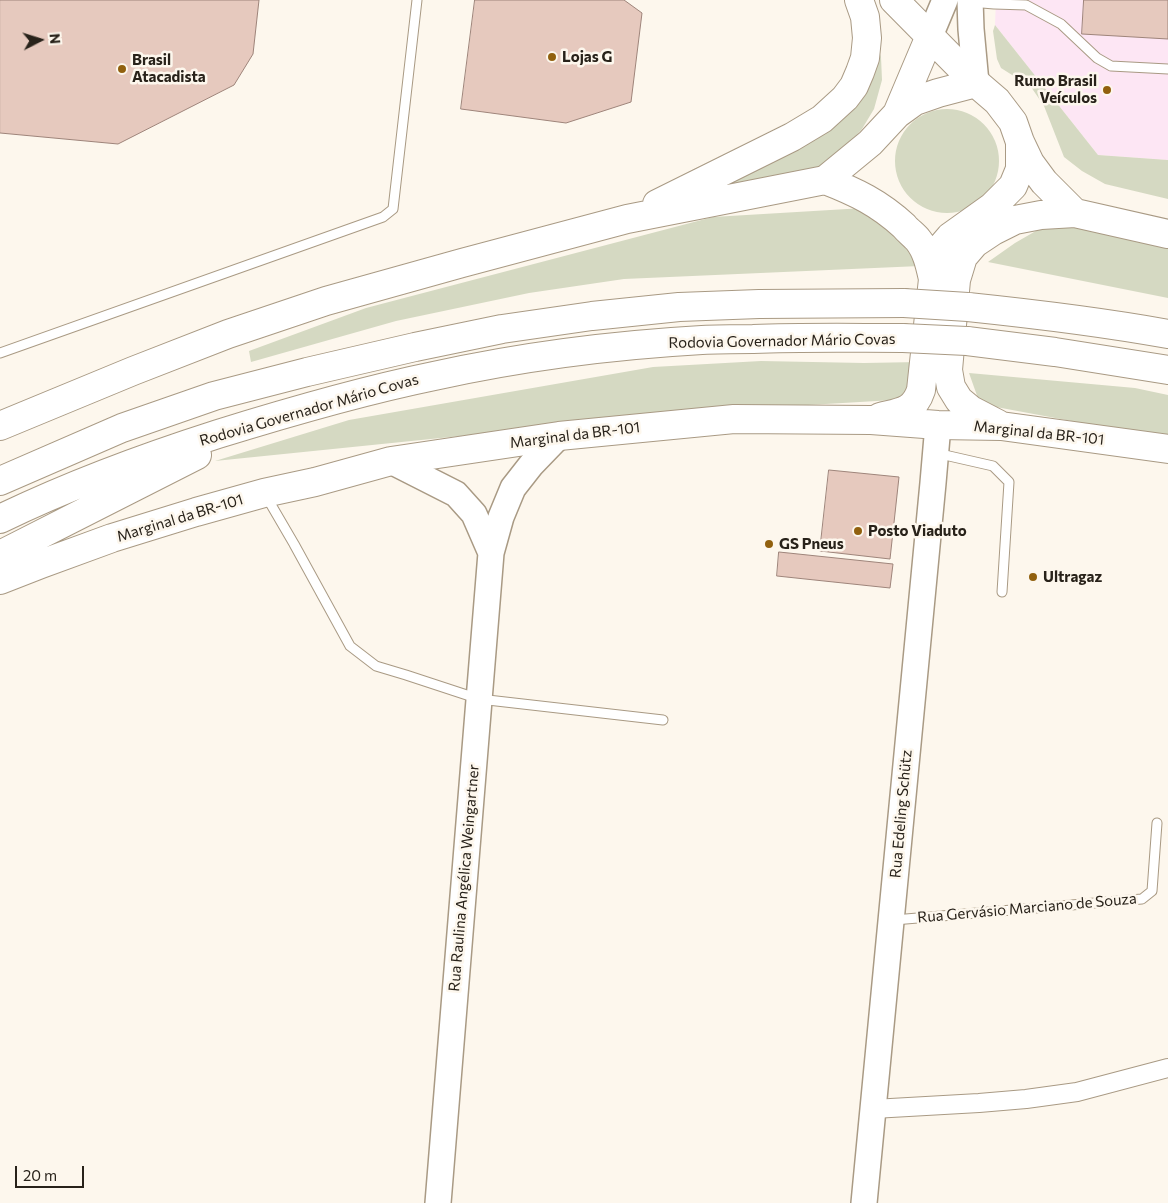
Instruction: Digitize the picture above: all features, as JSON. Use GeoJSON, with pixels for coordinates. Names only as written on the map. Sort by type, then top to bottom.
{"type":"FeatureCollection","features":[{"type":"Feature","properties":{"kind":"highway"},"geometry":{"type":"LineString","coordinates":[[627,219],[792,137],[822,119],[845,98],[854,86],[865,58],[867,38],[865,17],[859,0]]}},
{"type":"Feature","properties":{"kind":"highway"},"geometry":{"type":"LineString","coordinates":[[894,0],[997,102],[1013,122],[1030,163],[1044,182],[1075,212]]}},
{"type":"Feature","properties":{"kind":"highway"},"geometry":{"type":"LineString","coordinates":[[897,114],[930,36]]}},
{"type":"Feature","properties":{"kind":"highway"},"geometry":{"type":"LineString","coordinates":[[0,426],[228,334],[326,302],[627,219],[825,180],[870,143],[897,114],[915,102],[938,93],[976,83]]}},
{"type":"Feature","properties":{"kind":"highway"},"geometry":{"type":"LineString","coordinates":[[871,420],[906,410],[918,400],[921,390],[934,279],[939,254],[950,237],[992,207],[1013,186],[1020,169],[1020,142]]}},
{"type":"Feature","properties":{"kind":"highway"},"geometry":{"type":"LineString","coordinates":[[825,180],[849,189],[876,203],[899,222],[918,240],[928,259],[934,279]]}},
{"type":"Feature","properties":{"kind":"highway"},"geometry":{"type":"LineString","coordinates":[[1001,426],[971,410],[959,400],[951,387],[948,370],[956,280],[963,257],[975,243],[993,231],[1016,220],[1041,214],[1075,212],[1168,234]]}},
{"type":"Feature","properties":{"kind":"highway"},"geometry":{"type":"LineString","coordinates":[[5,478],[122,428],[214,396],[385,353],[502,329],[592,316],[679,307],[759,304],[904,303],[968,307],[1125,326],[1168,334]]}},
{"type":"Feature","properties":{"kind":"highway","name":"Rodovia Governador Mário Covas"},"geometry":{"type":"LineString","coordinates":[[0,518],[80,483],[164,452],[260,421],[345,397],[434,375],[523,360],[619,347],[704,340],[903,338],[967,341],[1055,352],[1168,370]]}},
{"type":"Feature","properties":{"kind":"highway","name":"Marginal da BR-101"},"geometry":{"type":"LineString","coordinates":[[0,580],[112,538],[264,493],[315,482],[391,461],[559,436],[734,419],[871,420],[938,425],[1001,426],[1168,449]]}},
{"type":"Feature","properties":{"kind":"highway"},"geometry":{"type":"LineString","coordinates":[[0,555],[260,421]]}},
{"type":"Feature","properties":{"kind":"main road"},"geometry":{"type":"LineString","coordinates":[[930,36],[945,0]]}},
{"type":"Feature","properties":{"kind":"main road"},"geometry":{"type":"LineString","coordinates":[[970,1],[976,83]]}},
{"type":"Feature","properties":{"kind":"main road","name":"Rua Edeling Schütz"},"geometry":{"type":"LineString","coordinates":[[864,1203],[938,425]]}},
{"type":"Feature","properties":{"kind":"main road","name":"Rua Raulina Angélica Weingartner"},"geometry":{"type":"LineString","coordinates":[[438,1203],[491,553],[501,517],[513,488],[531,465],[559,436]]}},
{"type":"Feature","properties":{"kind":"main road","name":"Rua Raulina Angélica Weingartner"},"geometry":{"type":"LineString","coordinates":[[391,461],[456,494],[474,514],[491,553]]}},
{"type":"Feature","properties":{"kind":"street"},"geometry":{"type":"LineString","coordinates":[[873,1109],[979,1103],[1077,1092],[1168,1068]]}},
{"type":"Feature","properties":{"kind":"lane"},"geometry":{"type":"LineString","coordinates":[[0,353],[383,217],[388,213],[392,208],[416,0]]}},
{"type":"Feature","properties":{"kind":"lane"},"geometry":{"type":"LineString","coordinates":[[970,1],[1026,5],[1061,24],[1096,58],[1111,66],[1168,69]]}},
{"type":"Feature","properties":{"kind":"lane"},"geometry":{"type":"LineString","coordinates":[[936,453],[993,466],[1010,482],[1002,592]]}},
{"type":"Feature","properties":{"kind":"lane"},"geometry":{"type":"LineString","coordinates":[[264,493],[350,646],[376,666],[479,699],[663,720]]}},
{"type":"Feature","properties":{"kind":"lane","name":"Rua Gervásio Marciano de Souza"},"geometry":{"type":"LineString","coordinates":[[891,920],[1142,899],[1152,891],[1157,823]]}},
{"type":"Feature","properties":{"kind":"shaded area","name":"Rumo Brasil Veículos"},"geometry":{"type":"Polygon","coordinates":[[[996,0],[1168,0],[1168,160],[1098,155],[995,25],[996,0]]]}},
{"type":"Feature","properties":{"kind":"green space"},"geometry":{"type":"Polygon","coordinates":[[[995,25],[1098,155],[1168,160],[1168,199],[1105,184],[1082,171],[1064,157],[1044,106],[1031,87],[1001,68],[997,59],[993,31],[995,25]]]}},
{"type":"Feature","properties":{"kind":"green space"},"geometry":{"type":"Polygon","coordinates":[[[874,35],[881,57],[882,80],[874,109],[862,129],[848,145],[828,162],[810,172],[706,190],[800,148],[874,35]]]}},
{"type":"Feature","properties":{"kind":"green space"},"geometry":{"type":"Polygon","coordinates":[[[947,109],[967,113],[976,118],[990,132],[995,141],[999,161],[995,181],[990,190],[976,204],[967,209],[947,213],[927,209],[918,204],[904,190],[899,181],[895,161],[899,141],[904,132],[918,118],[927,113],[947,109]]]}},
{"type":"Feature","properties":{"kind":"green space"},"geometry":{"type":"Polygon","coordinates":[[[864,208],[893,224],[920,266],[624,279],[529,293],[396,321],[251,362],[249,351],[366,308],[713,217],[864,208]]]}},
{"type":"Feature","properties":{"kind":"green space"},"geometry":{"type":"Polygon","coordinates":[[[1072,220],[1168,244],[1168,298],[988,262],[1041,228],[1072,220]]]}},
{"type":"Feature","properties":{"kind":"green space"},"geometry":{"type":"Polygon","coordinates":[[[761,361],[919,362],[911,399],[706,411],[215,461],[349,420],[653,367],[761,361]]]}},
{"type":"Feature","properties":{"kind":"green space"},"geometry":{"type":"Polygon","coordinates":[[[969,373],[1135,388],[1168,395],[1168,439],[980,404],[969,373]]]}},
{"type":"Feature","properties":{"kind":"building","name":"Brasil Atacadista"},"geometry":{"type":"Polygon","coordinates":[[[0,0],[259,0],[253,54],[234,85],[118,144],[0,133],[0,0]]]}},
{"type":"Feature","properties":{"kind":"building","name":"Lojas G"},"geometry":{"type":"Polygon","coordinates":[[[475,0],[624,0],[642,13],[631,102],[566,123],[461,109],[475,0]]]}},
{"type":"Feature","properties":{"kind":"building"},"geometry":{"type":"Polygon","coordinates":[[[1084,0],[1168,0],[1168,39],[1082,34],[1084,0]]]}},
{"type":"Feature","properties":{"kind":"building","name":"Posto Viaduto"},"geometry":{"type":"Polygon","coordinates":[[[829,470],[899,477],[890,559],[820,551],[829,470]]]}},
{"type":"Feature","properties":{"kind":"building"},"geometry":{"type":"Polygon","coordinates":[[[779,552],[893,564],[890,588],[777,576],[779,552]]]}},
{"type":"Feature","properties":{"kind":"place","name":"Lojas G"},"geometry":{"type":"Point","coordinates":[552,57]}},
{"type":"Feature","properties":{"kind":"place","name":"Brasil Atacadista"},"geometry":{"type":"Point","coordinates":[122,69]}},
{"type":"Feature","properties":{"kind":"place","name":"Rumo Brasil Veículos"},"geometry":{"type":"Point","coordinates":[1107,90]}},
{"type":"Feature","properties":{"kind":"place","name":"Posto Viaduto"},"geometry":{"type":"Point","coordinates":[858,531]}},
{"type":"Feature","properties":{"kind":"place","name":"GS Pneus"},"geometry":{"type":"Point","coordinates":[769,544]}},
{"type":"Feature","properties":{"kind":"place","name":"Ultragaz"},"geometry":{"type":"Point","coordinates":[1033,577]}}]}
